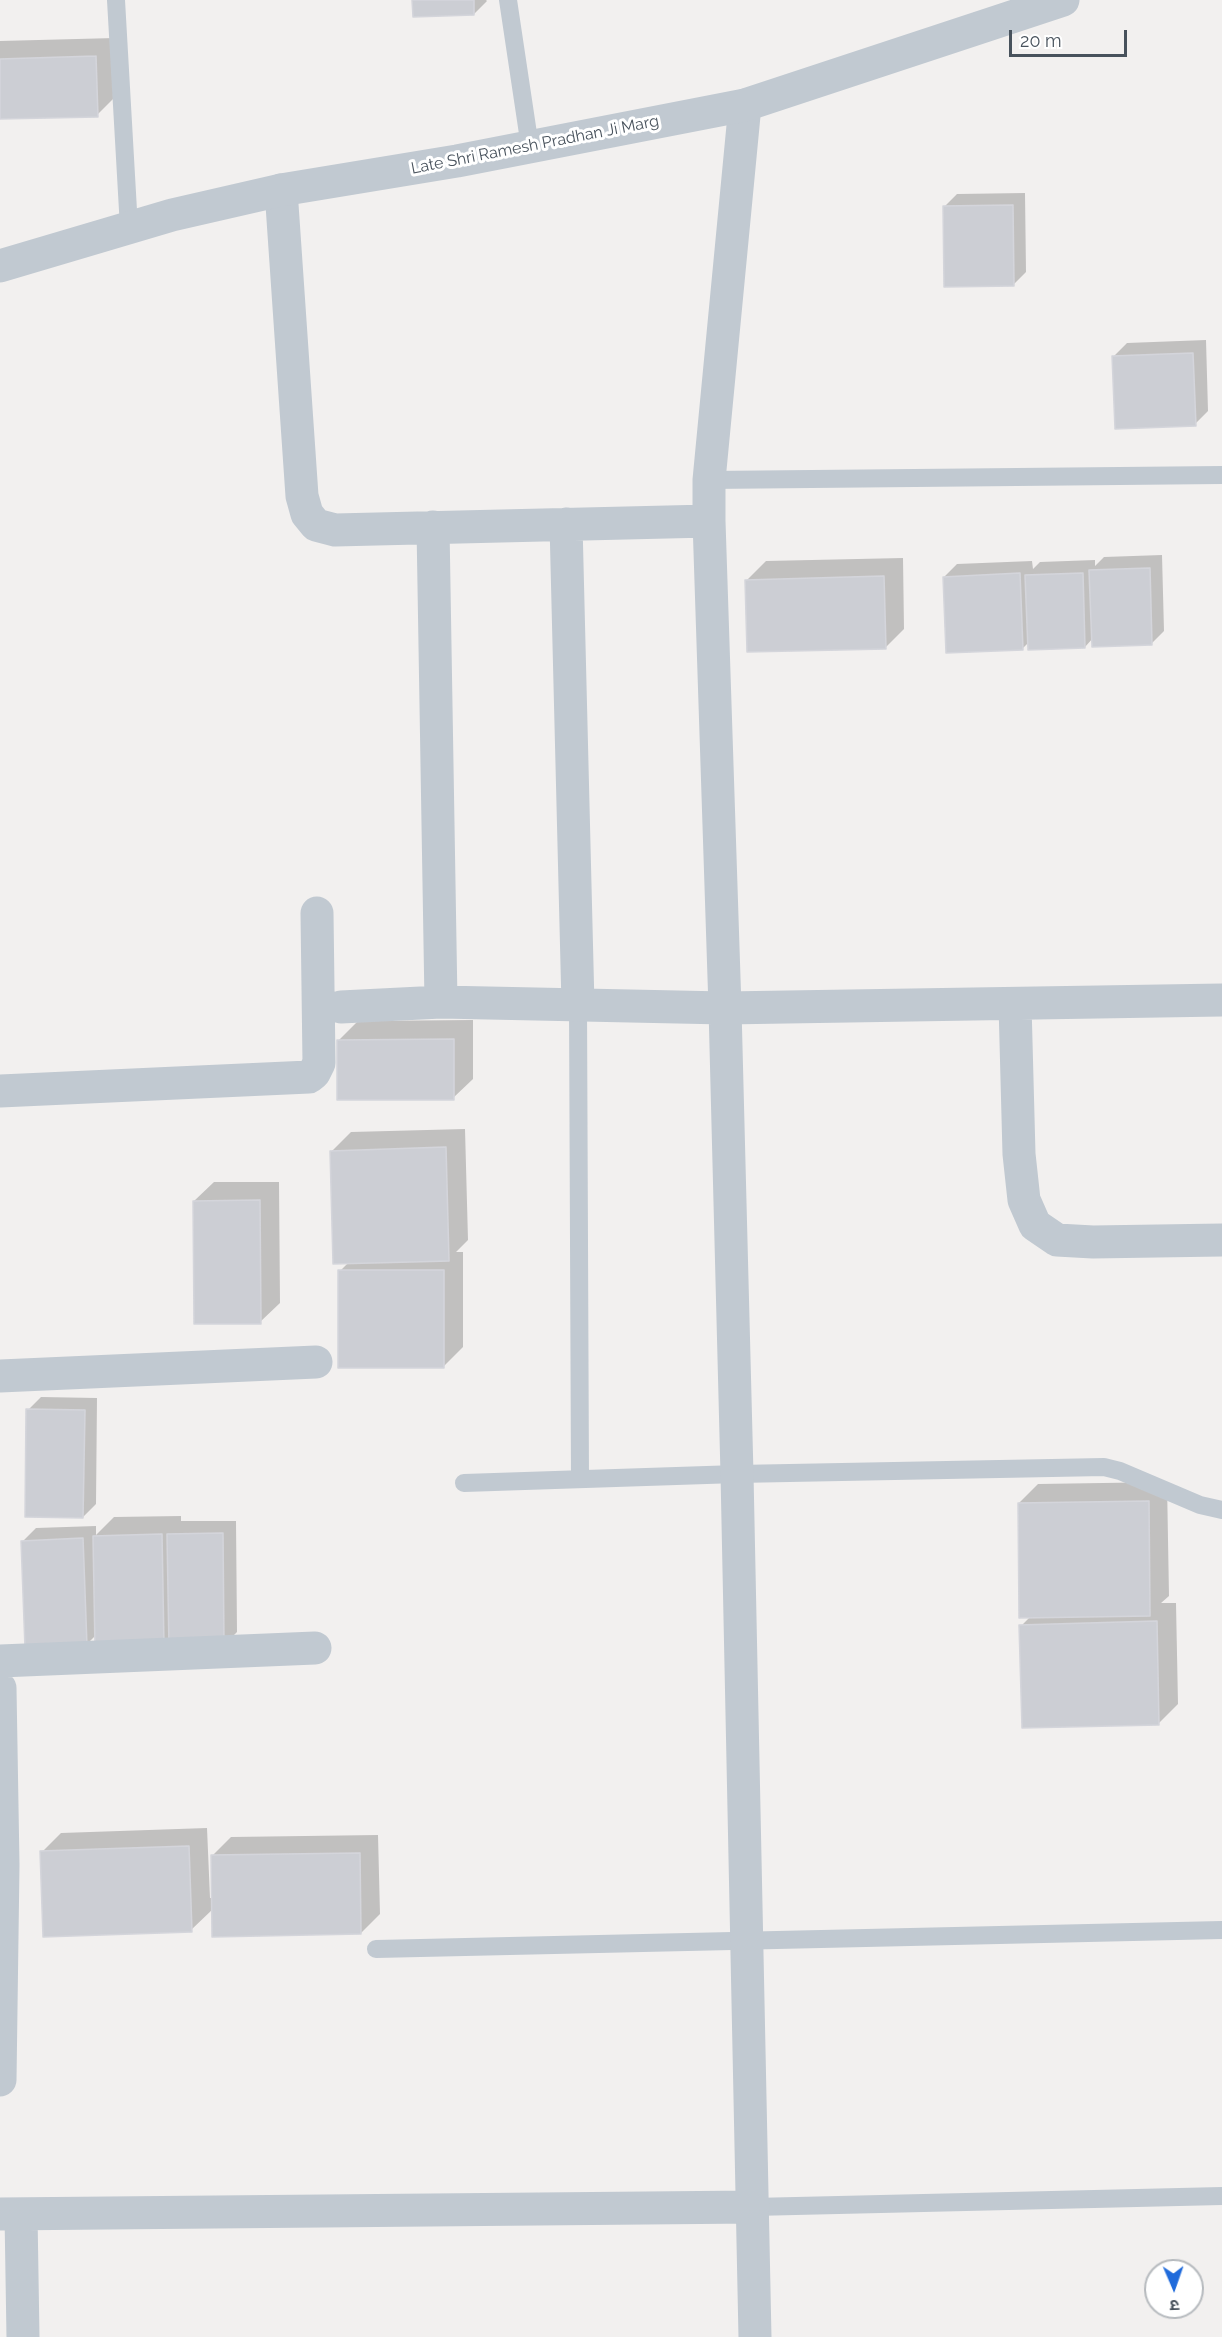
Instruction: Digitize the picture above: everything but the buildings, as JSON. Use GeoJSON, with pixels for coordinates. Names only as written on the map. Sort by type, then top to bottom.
{"type":"FeatureCollection","features":[{"type":"Feature","properties":{"kind":"street","name":"Late Shri Ramesh Pradhan Ji Marg"},"geometry":{"type":"LineString","coordinates":[[0,266],[172,215],[281,190],[457,161],[745,105],[1063,0]]}},
{"type":"Feature","properties":{"kind":"street"},"geometry":{"type":"LineString","coordinates":[[745,105],[709,480],[709,521],[737,1474],[755,2337]]}},
{"type":"Feature","properties":{"kind":"street"},"geometry":{"type":"LineString","coordinates":[[281,190],[302,496],[307,514],[316,525],[335,530],[709,521]]}},
{"type":"Feature","properties":{"kind":"street"},"geometry":{"type":"LineString","coordinates":[[566,524],[578,1005]]}},
{"type":"Feature","properties":{"kind":"street"},"geometry":{"type":"LineString","coordinates":[[433,528],[441,1002]]}},
{"type":"Feature","properties":{"kind":"street"},"geometry":{"type":"LineString","coordinates":[[0,1091],[309,1077],[319,1064],[317,913]]}},
{"type":"Feature","properties":{"kind":"street"},"geometry":{"type":"LineString","coordinates":[[340,1007],[441,1002],[725,1008],[1222,1000]]}},
{"type":"Feature","properties":{"kind":"street"},"geometry":{"type":"LineString","coordinates":[[1015,1004],[1019,1154],[1024,1200],[1035,1226],[1057,1240],[1093,1242],[1222,1240]]}},
{"type":"Feature","properties":{"kind":"street"},"geometry":{"type":"LineString","coordinates":[[0,1376],[316,1362]]}},
{"type":"Feature","properties":{"kind":"street"},"geometry":{"type":"LineString","coordinates":[[0,1661],[315,1648]]}},
{"type":"Feature","properties":{"kind":"street"},"geometry":{"type":"LineString","coordinates":[[0,1688],[3,1864],[0,2080]]}},
{"type":"Feature","properties":{"kind":"street"},"geometry":{"type":"LineString","coordinates":[[23,2337],[11,2214],[753,2207]]}},
{"type":"Feature","properties":{"kind":"lane"},"geometry":{"type":"LineString","coordinates":[[116,0],[129,228]]}},
{"type":"Feature","properties":{"kind":"lane"},"geometry":{"type":"LineString","coordinates":[[508,0],[530,147]]}},
{"type":"Feature","properties":{"kind":"lane"},"geometry":{"type":"LineString","coordinates":[[709,480],[1222,475]]}},
{"type":"Feature","properties":{"kind":"lane"},"geometry":{"type":"LineString","coordinates":[[578,1005],[580,1479]]}},
{"type":"Feature","properties":{"kind":"lane"},"geometry":{"type":"LineString","coordinates":[[464,1483],[737,1474],[1104,1467],[1120,1471],[1200,1505],[1222,1510]]}},
{"type":"Feature","properties":{"kind":"lane"},"geometry":{"type":"LineString","coordinates":[[376,1949],[1222,1930]]}},
{"type":"Feature","properties":{"kind":"lane"},"geometry":{"type":"LineString","coordinates":[[753,2207],[1222,2196]]}}]}
